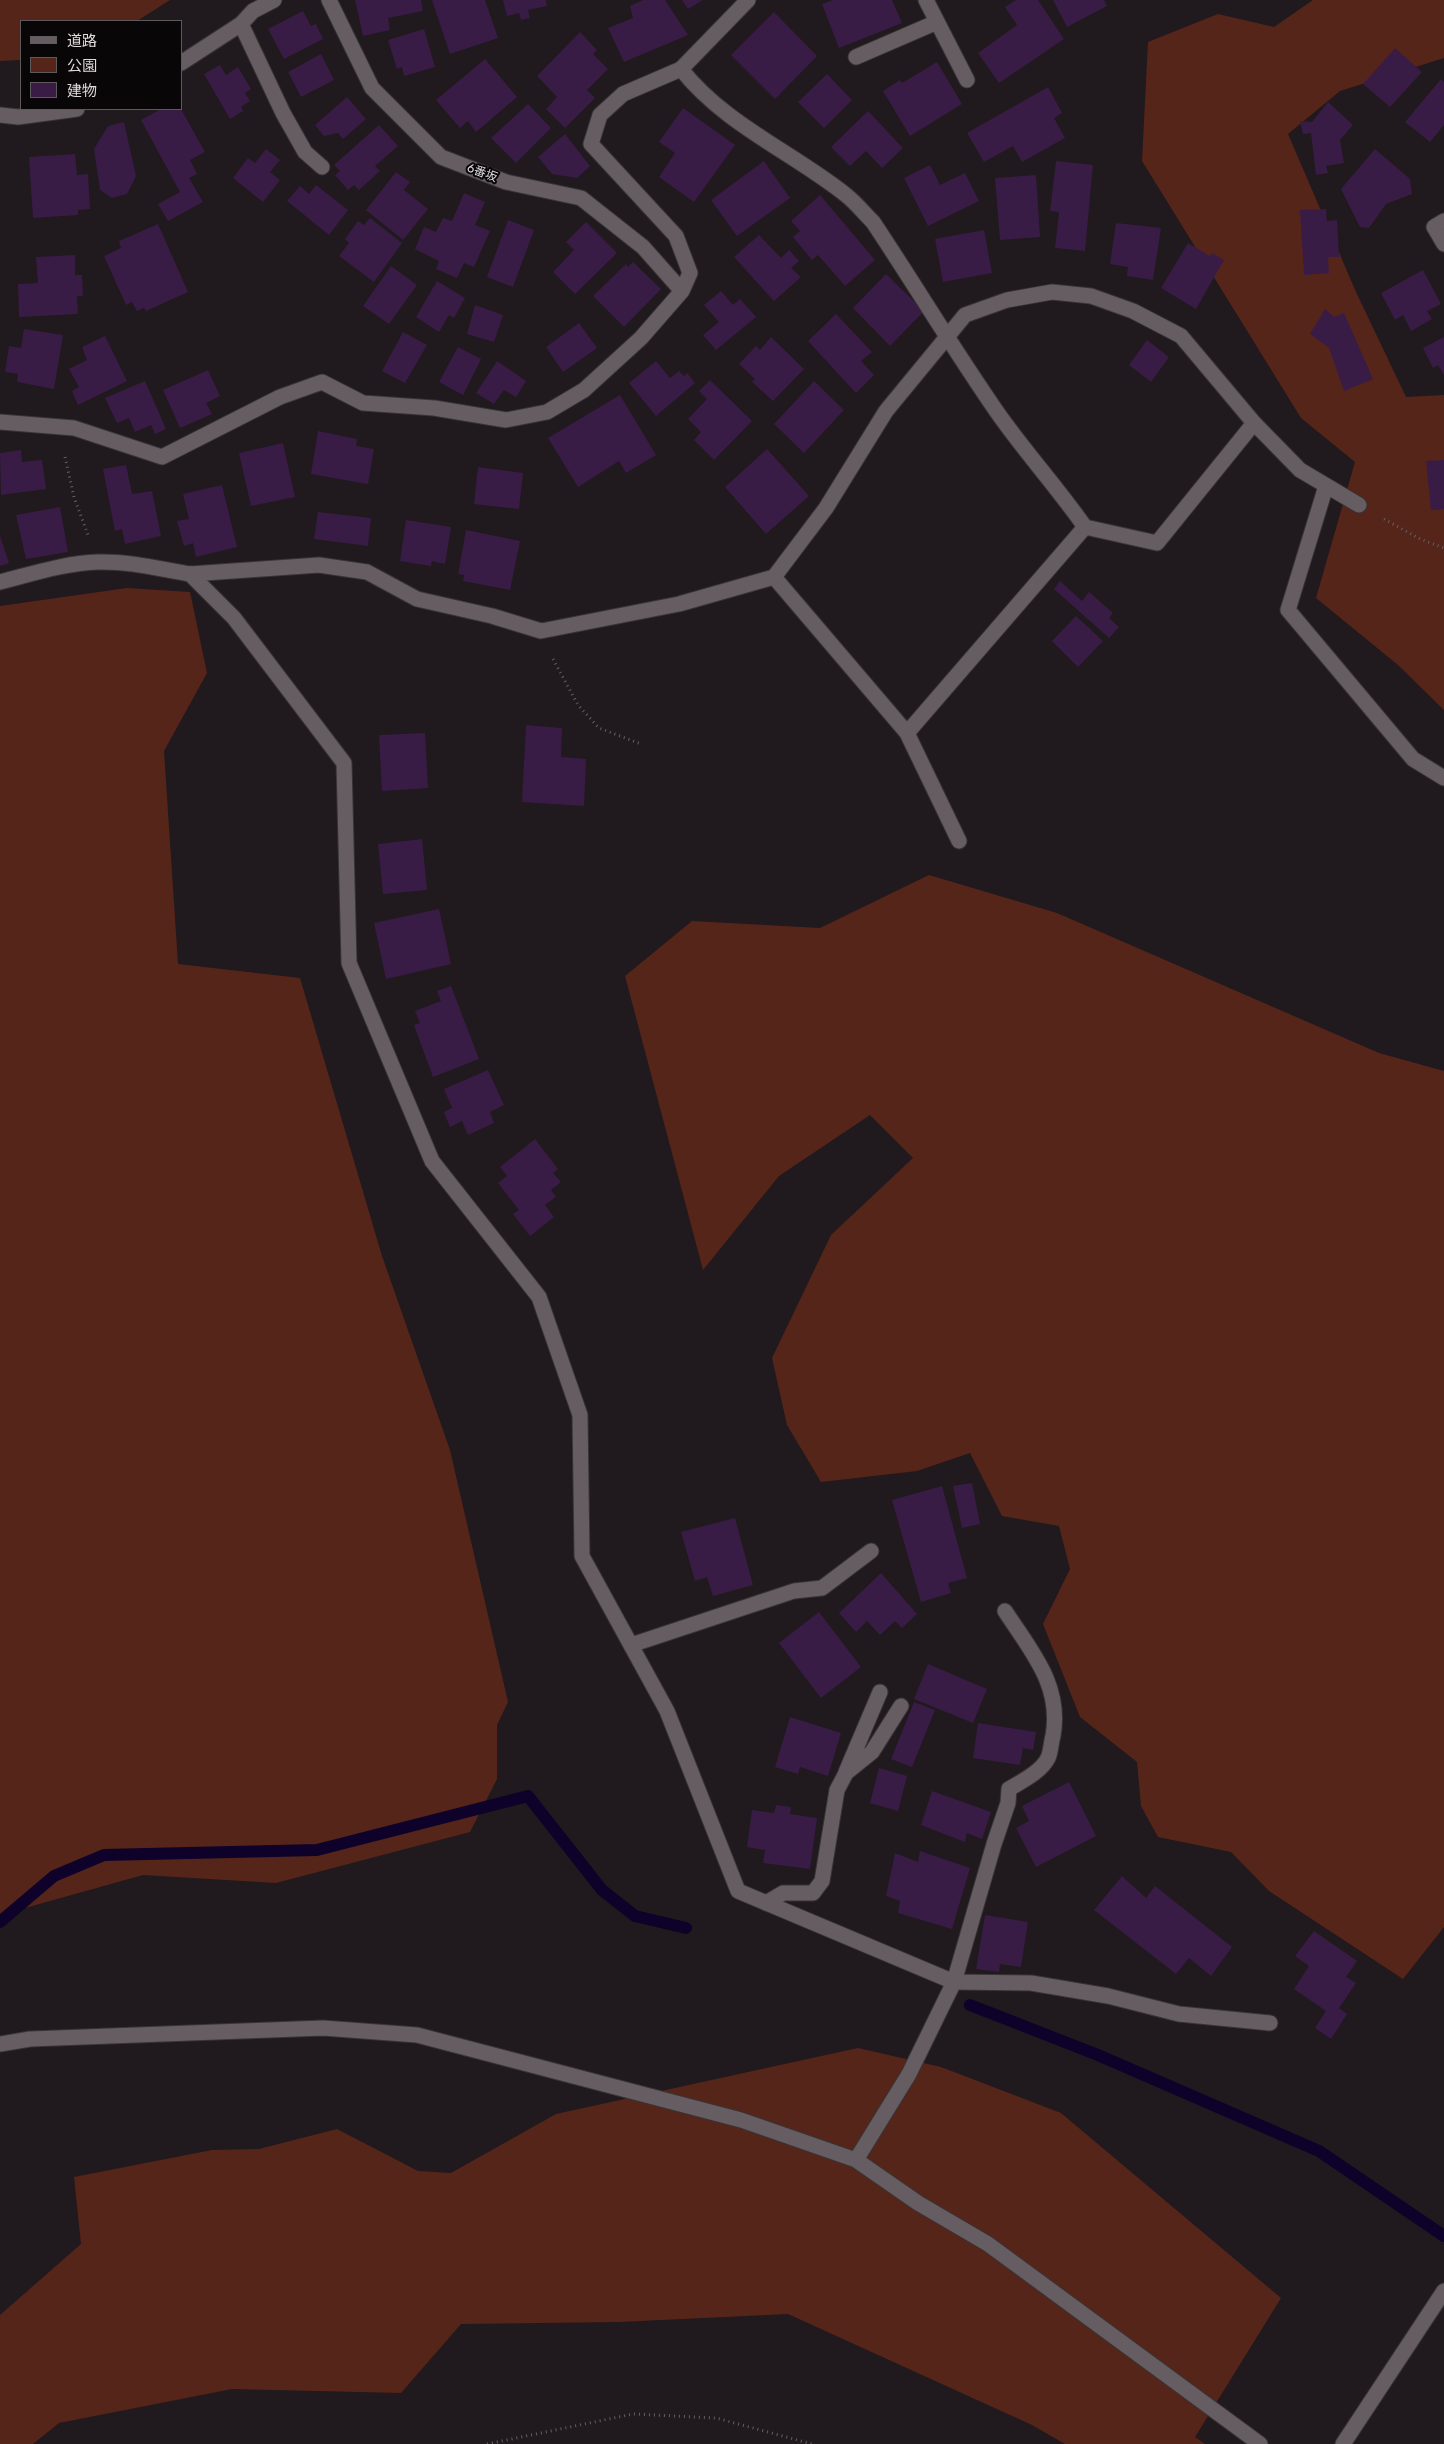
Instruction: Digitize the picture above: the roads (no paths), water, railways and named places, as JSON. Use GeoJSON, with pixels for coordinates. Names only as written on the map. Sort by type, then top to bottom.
{"type":"FeatureCollection","features":[{"type":"Feature","properties":{"kind":"street"},"geometry":{"type":"LineString","coordinates":[[182,61],[241,24],[253,11],[274,0]]}},
{"type":"Feature","properties":{"kind":"street","name":"6番坂"},"geometry":{"type":"LineString","coordinates":[[329,0],[372,88],[441,158],[506,182],[581,198],[642,247],[682,291]]}},
{"type":"Feature","properties":{"kind":"street"},"geometry":{"type":"LineString","coordinates":[[0,422],[74,428],[162,457],[280,397],[322,382],[363,403],[434,408],[506,420],[547,412],[584,390],[641,338],[682,291],[690,273],[676,236],[591,144],[600,115],[623,94],[681,69],[748,0]]}},
{"type":"Feature","properties":{"kind":"street"},"geometry":{"type":"LineString","coordinates":[[926,0],[967,80]]}},
{"type":"Feature","properties":{"kind":"street"},"geometry":{"type":"LineString","coordinates":[[856,57],[937,22]]}},
{"type":"Feature","properties":{"kind":"street"},"geometry":{"type":"LineString","coordinates":[[241,24],[283,114],[304,152],[322,167]]}},
{"type":"Feature","properties":{"kind":"street"},"geometry":{"type":"LineString","coordinates":[[681,69],[703,94],[746,127],[847,196],[867,215],[948,335],[997,412],[1031,460],[1060,492],[1085,526],[1157,543],[1254,423]]}},
{"type":"Feature","properties":{"kind":"street"},"geometry":{"type":"LineString","coordinates":[[0,115],[18,117],[70,110]]}},
{"type":"Feature","properties":{"kind":"street"},"geometry":{"type":"LineString","coordinates":[[1444,221],[1434,227],[1444,244]]}},
{"type":"Feature","properties":{"kind":"street"},"geometry":{"type":"LineString","coordinates":[[0,582],[69,565],[99,562],[128,564],[190,574],[319,565],[367,572],[417,599],[492,616],[541,631],[679,604],[774,577],[826,508],[886,411],[965,315],[1007,300],[1052,292],[1090,296],[1133,311],[1181,336],[1254,423],[1300,470],[1359,505]]}},
{"type":"Feature","properties":{"kind":"street"},"geometry":{"type":"LineString","coordinates":[[1326,486],[1288,610],[1413,759],[1444,778]]}},
{"type":"Feature","properties":{"kind":"street"},"geometry":{"type":"LineString","coordinates":[[907,733],[1085,526]]}},
{"type":"Feature","properties":{"kind":"street"},"geometry":{"type":"LineString","coordinates":[[190,574],[234,618],[344,763],[349,963],[432,1161],[539,1296],[580,1415],[582,1556],[667,1711],[738,1891],[954,1982],[1031,1983],[1108,1996],[1179,2014],[1270,2023]]}},
{"type":"Feature","properties":{"kind":"street"},"geometry":{"type":"LineString","coordinates":[[774,577],[907,733],[959,841]]}},
{"type":"Feature","properties":{"kind":"street"},"geometry":{"type":"LineString","coordinates":[[631,1645],[794,1591],[822,1588],[871,1551]]}},
{"type":"Feature","properties":{"kind":"street"},"geometry":{"type":"LineString","coordinates":[[856,2160],[909,2074],[954,1982],[1008,1802],[1009,1789],[1038,1770],[1048,1758],[1054,1725],[1053,1694],[1040,1665],[1005,1611]]}},
{"type":"Feature","properties":{"kind":"street"},"geometry":{"type":"LineString","coordinates":[[766,1902],[783,1893],[813,1893],[822,1881],[837,1790],[845,1776],[880,1692]]}},
{"type":"Feature","properties":{"kind":"street"},"geometry":{"type":"LineString","coordinates":[[845,1776],[872,1752],[900,1706]]}},
{"type":"Feature","properties":{"kind":"street"},"geometry":{"type":"LineString","coordinates":[[0,2044],[30,2038],[323,2028],[417,2035],[741,2120],[856,2160],[918,2203],[988,2244],[1260,2444]]}},
{"type":"Feature","properties":{"kind":"street"},"geometry":{"type":"LineString","coordinates":[[1343,2444],[1444,2291]]}},
{"type":"Feature","properties":{"kind":"waterway"},"geometry":{"type":"LineString","coordinates":[[0,1922],[54,1876],[104,1855],[317,1850],[528,1796],[602,1890],[635,1916],[686,1928]]}},
{"type":"Feature","properties":{"kind":"waterway"},"geometry":{"type":"LineString","coordinates":[[970,2005],[1098,2055],[1319,2151],[1444,2236]]}}]}
